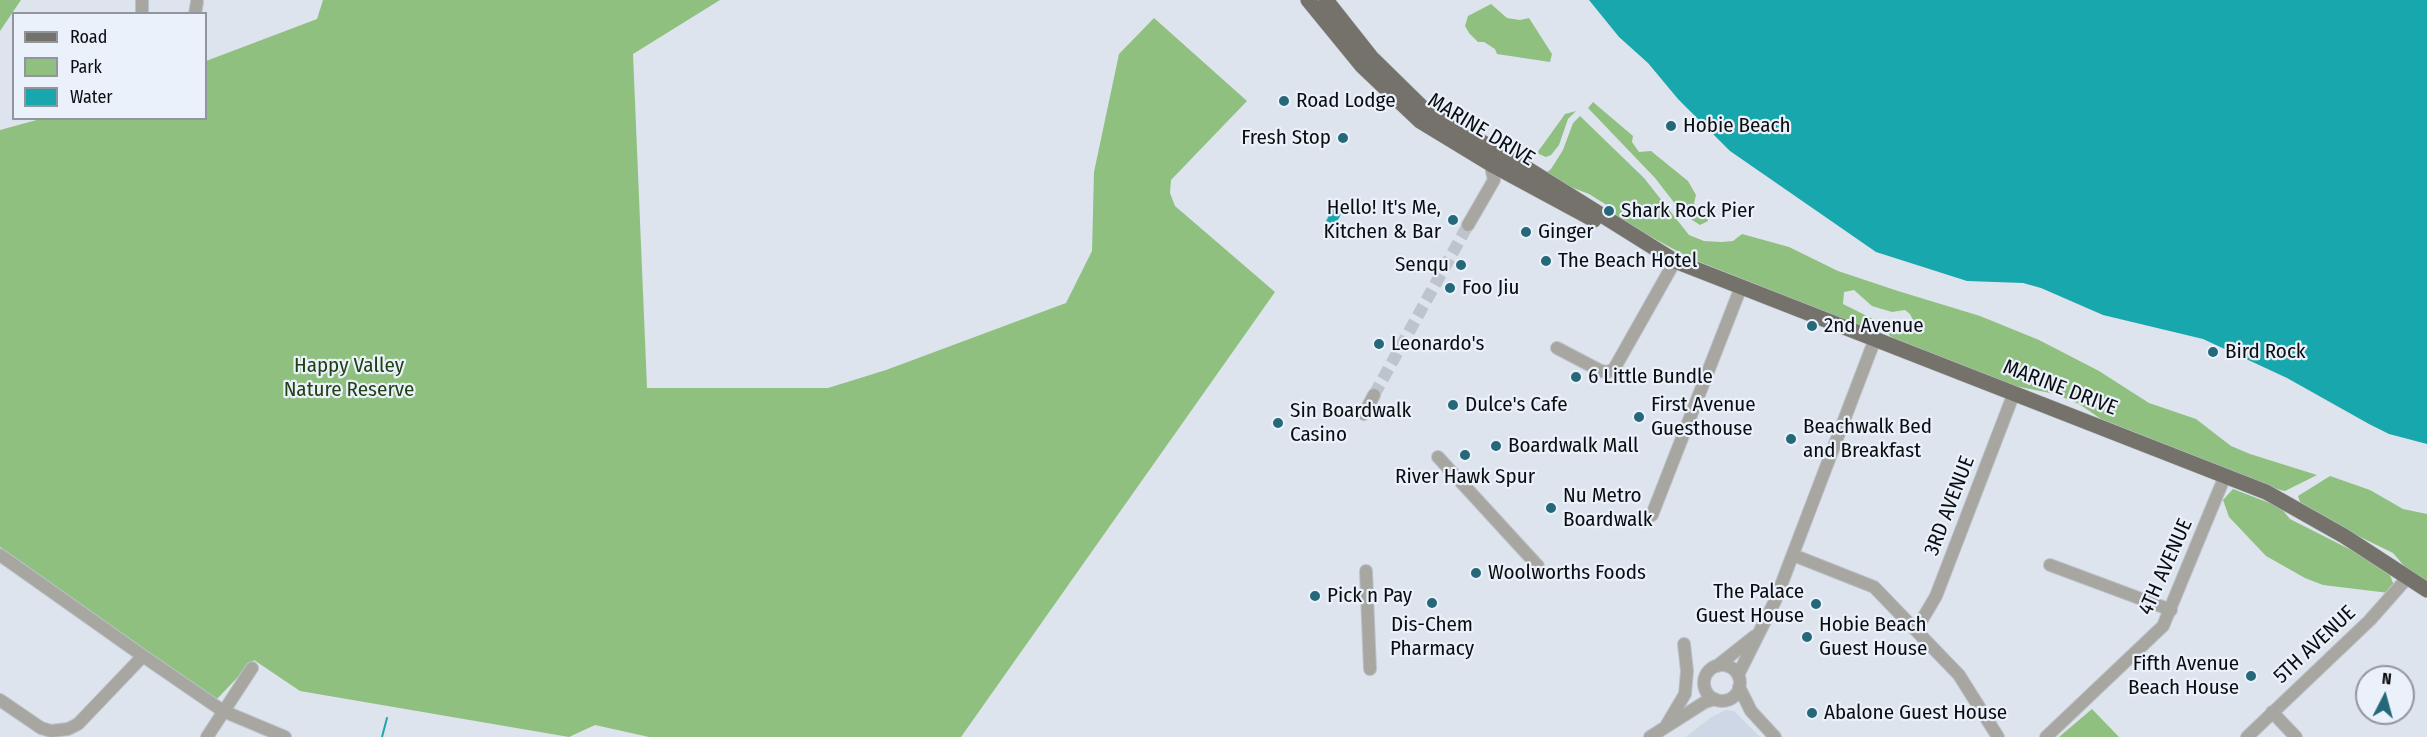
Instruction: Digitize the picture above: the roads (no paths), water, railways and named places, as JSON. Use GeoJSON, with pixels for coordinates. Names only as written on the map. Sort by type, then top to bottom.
{"type":"FeatureCollection","features":[{"type":"Feature","properties":{"kind":"main road","name":"MARINE DRIVE"},"geometry":{"type":"LineString","coordinates":[[1308,0],[1346,49],[1411,113],[1437,132],[1494,166],[1643,248],[2225,476],[2297,508],[2427,590]]}},
{"type":"Feature","properties":{"kind":"main road","name":"MARINE DRIVE"},"geometry":{"type":"LineString","coordinates":[[1326,0],[1371,57],[1424,108],[1553,183],[1669,258]]}},
{"type":"Feature","properties":{"kind":"street"},"geometry":{"type":"LineString","coordinates":[[1468,225],[1494,180],[1492,171],[1494,166]]}},
{"type":"Feature","properties":{"kind":"street"},"geometry":{"type":"LineString","coordinates":[[1557,348],[1601,371],[1608,372],[1614,369],[1669,258]]}},
{"type":"Feature","properties":{"kind":"street"},"geometry":{"type":"LineString","coordinates":[[1652,514],[1741,287]]}},
{"type":"Feature","properties":{"kind":"street"},"geometry":{"type":"LineString","coordinates":[[1650,737],[1670,723],[1721,699],[1739,681],[1793,555],[1875,339]]}},
{"type":"Feature","properties":{"kind":"street","name":"3RD AVENUE"},"geometry":{"type":"LineString","coordinates":[[1916,630],[1936,596],[2014,393]]}},
{"type":"Feature","properties":{"kind":"street"},"geometry":{"type":"LineString","coordinates":[[1364,414],[1374,395]]}},
{"type":"Feature","properties":{"kind":"street"},"geometry":{"type":"LineString","coordinates":[[1438,457],[1538,566]]}},
{"type":"Feature","properties":{"kind":"street","name":"4TH AVENUE"},"geometry":{"type":"LineString","coordinates":[[2046,737],[2159,631],[2171,610],[2225,476]]}},
{"type":"Feature","properties":{"kind":"street"},"geometry":{"type":"LineString","coordinates":[[0,555],[223,711],[285,737]]}},
{"type":"Feature","properties":{"kind":"street"},"geometry":{"type":"LineString","coordinates":[[1793,555],[1874,587],[1959,675],[1998,737]]}},
{"type":"Feature","properties":{"kind":"street"},"geometry":{"type":"LineString","coordinates":[[2050,565],[2171,610]]}},
{"type":"Feature","properties":{"kind":"street"},"geometry":{"type":"LineString","coordinates":[[1366,572],[1370,669]]}},
{"type":"Feature","properties":{"kind":"street","name":"5TH AVENUE"},"geometry":{"type":"LineString","coordinates":[[2247,737],[2370,620],[2408,577]]}},
{"type":"Feature","properties":{"kind":"street"},"geometry":{"type":"LineString","coordinates":[[1670,723],[1705,687],[1706,676],[1716,666],[1748,644],[1762,629]]}},
{"type":"Feature","properties":{"kind":"street"},"geometry":{"type":"LineString","coordinates":[[1670,723],[1685,694],[1687,671],[1683,644]]}},
{"type":"Feature","properties":{"kind":"street"},"geometry":{"type":"LineString","coordinates":[[0,700],[41,728],[51,731],[68,729],[78,724],[143,656]]}},
{"type":"Feature","properties":{"kind":"street"},"geometry":{"type":"LineString","coordinates":[[1716,666],[1726,666],[1739,681],[1751,711],[1775,737]]}},
{"type":"Feature","properties":{"kind":"street"},"geometry":{"type":"LineString","coordinates":[[207,737],[252,668]]}},
{"type":"Feature","properties":{"kind":"street"},"geometry":{"type":"LineString","coordinates":[[1705,687],[1721,699],[1751,711]]}},
{"type":"Feature","properties":{"kind":"street"},"geometry":{"type":"LineString","coordinates":[[2272,712],[2296,737]]}},
{"type":"Feature","properties":{"kind":"water"},"geometry":{"type":"Polygon","coordinates":[[[1589,0],[2427,0],[2427,444],[2389,434],[2287,378],[2203,339],[2103,315],[2041,288],[2023,283],[1967,281],[1876,252],[1730,151],[1678,99],[1648,63],[1619,37],[1589,0]]]}},
{"type":"Feature","properties":{"kind":"water"},"geometry":{"type":"Polygon","coordinates":[[[1335,204],[1344,209],[1335,225],[1326,221],[1335,204]]]}},
{"type":"Feature","properties":{"kind":"waterway"},"geometry":{"type":"LineString","coordinates":[[382,737],[387,718]]}},
{"type":"Feature","properties":{"kind":"tunnel"},"geometry":{"type":"LineString","coordinates":[[1374,395],[1468,225]]}},
{"type":"Feature","properties":{"kind":"place","name":"Road Lodge"},"geometry":{"type":"Point","coordinates":[1284,101]}},
{"type":"Feature","properties":{"kind":"place","name":"Hobie Beach"},"geometry":{"type":"Point","coordinates":[1671,126]}},
{"type":"Feature","properties":{"kind":"place","name":"Fresh Stop"},"geometry":{"type":"Point","coordinates":[1343,138]}},
{"type":"Feature","properties":{"kind":"place","name":"Shark Rock Pier"},"geometry":{"type":"Point","coordinates":[1609,211]}},
{"type":"Feature","properties":{"kind":"place","name":"Hello! It's Me, Kitchen & Bar"},"geometry":{"type":"Point","coordinates":[1453,220]}},
{"type":"Feature","properties":{"kind":"place","name":"Ginger"},"geometry":{"type":"Point","coordinates":[1526,232]}},
{"type":"Feature","properties":{"kind":"place","name":"The Beach Hotel"},"geometry":{"type":"Point","coordinates":[1546,261]}},
{"type":"Feature","properties":{"kind":"place","name":"Senqu"},"geometry":{"type":"Point","coordinates":[1461,265]}},
{"type":"Feature","properties":{"kind":"place","name":"Foo Jiu"},"geometry":{"type":"Point","coordinates":[1450,288]}},
{"type":"Feature","properties":{"kind":"place","name":"2nd Avenue"},"geometry":{"type":"Point","coordinates":[1812,326]}},
{"type":"Feature","properties":{"kind":"place","name":"Leonardo's"},"geometry":{"type":"Point","coordinates":[1379,344]}},
{"type":"Feature","properties":{"kind":"place","name":"Bird Rock"},"geometry":{"type":"Point","coordinates":[2213,352]}},
{"type":"Feature","properties":{"kind":"place","name":"6 Little Bundle"},"geometry":{"type":"Point","coordinates":[1576,377]}},
{"type":"Feature","properties":{"kind":"place","name":"Dulce's Cafe"},"geometry":{"type":"Point","coordinates":[1453,405]}},
{"type":"Feature","properties":{"kind":"place","name":"First Avenue Guesthouse"},"geometry":{"type":"Point","coordinates":[1639,417]}},
{"type":"Feature","properties":{"kind":"place","name":"Sin Boardwalk Casino"},"geometry":{"type":"Point","coordinates":[1278,423]}},
{"type":"Feature","properties":{"kind":"place","name":"Beachwalk Bed and Breakfast"},"geometry":{"type":"Point","coordinates":[1791,439]}},
{"type":"Feature","properties":{"kind":"place","name":"Boardwalk Mall"},"geometry":{"type":"Point","coordinates":[1496,446]}},
{"type":"Feature","properties":{"kind":"place","name":"River Hawk Spur"},"geometry":{"type":"Point","coordinates":[1465,455]}},
{"type":"Feature","properties":{"kind":"place","name":"Nu Metro Boardwalk"},"geometry":{"type":"Point","coordinates":[1551,508]}},
{"type":"Feature","properties":{"kind":"place","name":"Woolworths Foods"},"geometry":{"type":"Point","coordinates":[1476,573]}},
{"type":"Feature","properties":{"kind":"place","name":"Pick n Pay"},"geometry":{"type":"Point","coordinates":[1315,596]}},
{"type":"Feature","properties":{"kind":"place","name":"Dis-Chem Pharmacy"},"geometry":{"type":"Point","coordinates":[1432,603]}},
{"type":"Feature","properties":{"kind":"place","name":"The Palace Guest House"},"geometry":{"type":"Point","coordinates":[1816,604]}},
{"type":"Feature","properties":{"kind":"place","name":"Hobie Beach Guest House"},"geometry":{"type":"Point","coordinates":[1807,637]}},
{"type":"Feature","properties":{"kind":"place","name":"Fifth Avenue Beach House"},"geometry":{"type":"Point","coordinates":[2251,676]}},
{"type":"Feature","properties":{"kind":"place","name":"Abalone Guest House"},"geometry":{"type":"Point","coordinates":[1812,713]}},
{"type":"Feature","properties":{"kind":"park label","name":"Happy Valley Nature Reserve"},"geometry":{"type":"Point","coordinates":[349,378]}}]}
